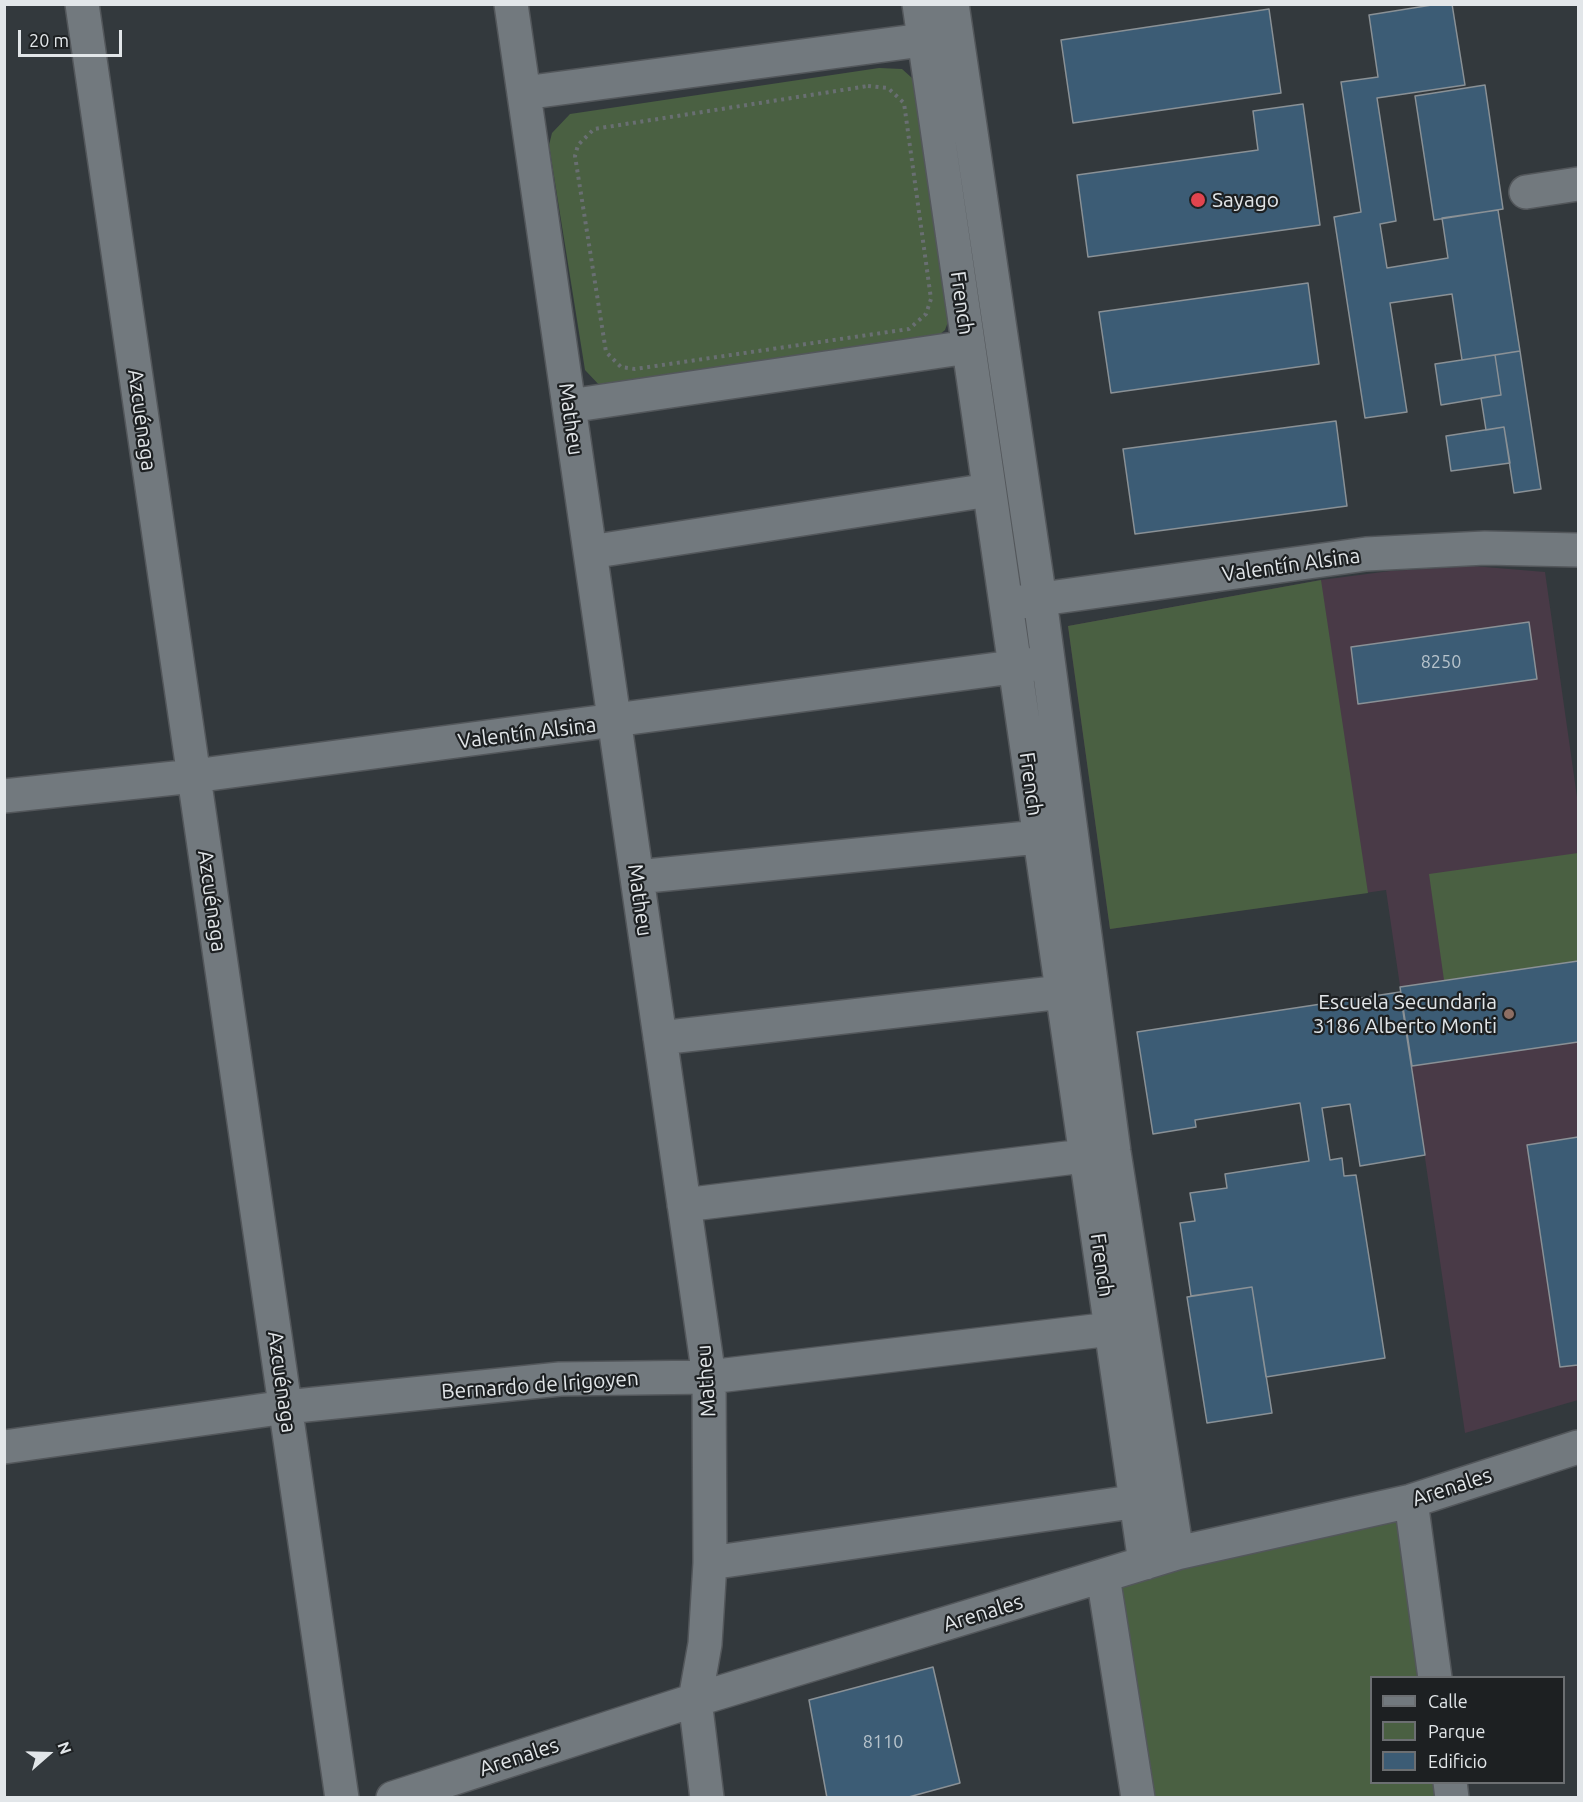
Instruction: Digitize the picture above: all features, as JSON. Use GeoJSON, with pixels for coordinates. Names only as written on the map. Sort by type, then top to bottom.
{"type":"FeatureCollection","features":[{"type":"Feature","properties":{"kind":"street","name":"Azcuénaga"},"geometry":{"type":"LineString","coordinates":[[82,4],[342,1797]]}},
{"type":"Feature","properties":{"kind":"street","name":"Matheu"},"geometry":{"type":"LineString","coordinates":[[511,4],[709,1377],[710,1563],[705,1644],[695,1700],[707,1797]]}},
{"type":"Feature","properties":{"kind":"street","name":"French"},"geometry":{"type":"LineString","coordinates":[[918,4],[1062,992],[1100,1154],[1152,1499],[1145,1563]]}},
{"type":"Feature","properties":{"kind":"street"},"geometry":{"type":"LineString","coordinates":[[524,93],[924,40],[954,20]]}},
{"type":"Feature","properties":{"kind":"street","name":"French"},"geometry":{"type":"LineString","coordinates":[[954,20],[1048,662],[1100,1154],[1111,1329],[1152,1499],[1177,1553]]}},
{"type":"Feature","properties":{"kind":"street"},"geometry":{"type":"LineString","coordinates":[[1526,192],[1578,184]]}},
{"type":"Feature","properties":{"kind":"street"},"geometry":{"type":"LineString","coordinates":[[569,406],[968,347]]}},
{"type":"Feature","properties":{"kind":"street"},"geometry":{"type":"LineString","coordinates":[[590,552],[989,490]]}},
{"type":"Feature","properties":{"kind":"street","name":"Valentín Alsina"},"geometry":{"type":"LineString","coordinates":[[1006,604],[1366,554],[1485,548],[1578,550]]}},
{"type":"Feature","properties":{"kind":"street","name":"Valentín Alsina"},"geometry":{"type":"LineString","coordinates":[[4,796],[194,776],[1048,662]]}},
{"type":"Feature","properties":{"kind":"street"},"geometry":{"type":"LineString","coordinates":[[637,877],[1038,837]]}},
{"type":"Feature","properties":{"kind":"street"},"geometry":{"type":"LineString","coordinates":[[660,1038],[1062,992]]}},
{"type":"Feature","properties":{"kind":"street"},"geometry":{"type":"LineString","coordinates":[[684,1205],[1100,1154]]}},
{"type":"Feature","properties":{"kind":"street","name":"Bernardo de Irigoyen"},"geometry":{"type":"LineString","coordinates":[[4,1448],[286,1407],[560,1379],[709,1377],[1111,1329]]}},
{"type":"Feature","properties":{"kind":"street","name":"Arenales"},"geometry":{"type":"LineString","coordinates":[[393,1797],[695,1700],[1177,1553],[1411,1502],[1578,1447]]}},
{"type":"Feature","properties":{"kind":"street"},"geometry":{"type":"LineString","coordinates":[[710,1563],[1152,1499]]}},
{"type":"Feature","properties":{"kind":"street"},"geometry":{"type":"LineString","coordinates":[[1411,1502],[1435,1676]]}},
{"type":"Feature","properties":{"kind":"street"},"geometry":{"type":"LineString","coordinates":[[1103,1576],[1138,1797]]}},
{"type":"Feature","properties":{"kind":"path"},"geometry":{"type":"LineString","coordinates":[[868,86],[888,88],[904,103],[931,299],[926,314],[909,329],[636,369],[621,367],[606,352],[575,156],[578,145],[594,129],[868,86]]}},
{"type":"Feature","properties":{"kind":"shaded area"},"geometry":{"type":"Polygon","coordinates":[[[1473,566],[1545,572],[1578,804],[1578,1400],[1465,1433],[1386,890],[1110,929],[1068,626],[1321,580],[1390,571],[1473,566]]]}},
{"type":"Feature","properties":{"kind":"green space"},"geometry":{"type":"Polygon","coordinates":[[[879,68],[902,69],[921,86],[952,311],[945,330],[926,346],[602,388],[585,370],[549,145],[552,133],[570,114],[879,68]]]}},
{"type":"Feature","properties":{"kind":"green space"},"geometry":{"type":"Polygon","coordinates":[[[1321,580],[1368,893],[1110,929],[1068,626],[1321,580]]]}},
{"type":"Feature","properties":{"kind":"green space"},"geometry":{"type":"Polygon","coordinates":[[[1578,853],[1578,961],[1444,980],[1429,874],[1578,853]]]}},
{"type":"Feature","properties":{"kind":"green space"},"geometry":{"type":"Polygon","coordinates":[[[1411,1501],[1435,1676],[1370,1676],[1370,1784],[1450,1784],[1452,1797],[1138,1797],[1103,1576],[1411,1501]]]}},
{"type":"Feature","properties":{"kind":"building"},"geometry":{"type":"Polygon","coordinates":[[[1438,4],[1452,4],[1465,85],[1377,98],[1396,221],[1380,224],[1387,268],[1448,258],[1442,218],[1498,210],[1520,351],[1462,360],[1452,294],[1390,303],[1407,412],[1365,418],[1334,217],[1361,212],[1341,82],[1378,77],[1369,15],[1438,4]]]}},
{"type":"Feature","properties":{"kind":"building"},"geometry":{"type":"Polygon","coordinates":[[[1269,9],[1281,93],[1073,123],[1061,40],[1269,9]]]}},
{"type":"Feature","properties":{"kind":"building"},"geometry":{"type":"Polygon","coordinates":[[[1485,85],[1503,209],[1434,220],[1415,96],[1485,85]]]}},
{"type":"Feature","properties":{"kind":"building","name":"Sayago"},"geometry":{"type":"Polygon","coordinates":[[[1303,104],[1320,225],[1088,257],[1077,175],[1258,150],[1253,111],[1303,104]]]}},
{"type":"Feature","properties":{"kind":"building"},"geometry":{"type":"Polygon","coordinates":[[[1308,283],[1319,364],[1111,393],[1099,312],[1308,283]]]}},
{"type":"Feature","properties":{"kind":"building"},"geometry":{"type":"Polygon","coordinates":[[[1520,351],[1541,489],[1514,493],[1504,427],[1486,430],[1481,398],[1501,395],[1495,355],[1520,351]]]}},
{"type":"Feature","properties":{"kind":"building"},"geometry":{"type":"Polygon","coordinates":[[[1495,355],[1501,395],[1441,405],[1435,364],[1495,355]]]}},
{"type":"Feature","properties":{"kind":"building"},"geometry":{"type":"Polygon","coordinates":[[[1336,421],[1347,506],[1135,534],[1123,449],[1336,421]]]}},
{"type":"Feature","properties":{"kind":"building"},"geometry":{"type":"Polygon","coordinates":[[[1504,427],[1510,463],[1451,471],[1446,436],[1504,427]]]}},
{"type":"Feature","properties":{"kind":"building"},"geometry":{"type":"Polygon","coordinates":[[[1529,622],[1537,679],[1358,704],[1351,647],[1529,622]]]}},
{"type":"Feature","properties":{"kind":"building"},"geometry":{"type":"Polygon","coordinates":[[[1578,961],[1578,1042],[1412,1066],[1400,987],[1578,961]]]}},
{"type":"Feature","properties":{"kind":"building"},"geometry":{"type":"Polygon","coordinates":[[[1400,992],[1425,1155],[1360,1166],[1350,1104],[1322,1108],[1330,1160],[1342,1158],[1344,1176],[1356,1175],[1385,1358],[1266,1377],[1252,1287],[1191,1296],[1180,1223],[1195,1221],[1190,1193],[1227,1188],[1225,1174],[1309,1161],[1300,1103],[1195,1120],[1196,1127],[1153,1134],[1137,1032],[1400,992]]]}},
{"type":"Feature","properties":{"kind":"building"},"geometry":{"type":"Polygon","coordinates":[[[1578,1137],[1578,1365],[1560,1367],[1527,1145],[1578,1137]]]}},
{"type":"Feature","properties":{"kind":"building"},"geometry":{"type":"Polygon","coordinates":[[[1252,1287],[1272,1413],[1207,1423],[1187,1297],[1252,1287]]]}},
{"type":"Feature","properties":{"kind":"building"},"geometry":{"type":"Polygon","coordinates":[[[933,1667],[960,1783],[905,1798],[827,1798],[809,1700],[933,1667]]]}},
{"type":"Feature","properties":{"kind":"place","name":"Sayago"},"geometry":{"type":"Point","coordinates":[1198,200]}},
{"type":"Feature","properties":{"kind":"place","name":"Escuela Secundaria 3186 Alberto Monti"},"geometry":{"type":"Point","coordinates":[1509,1014]}}]}
